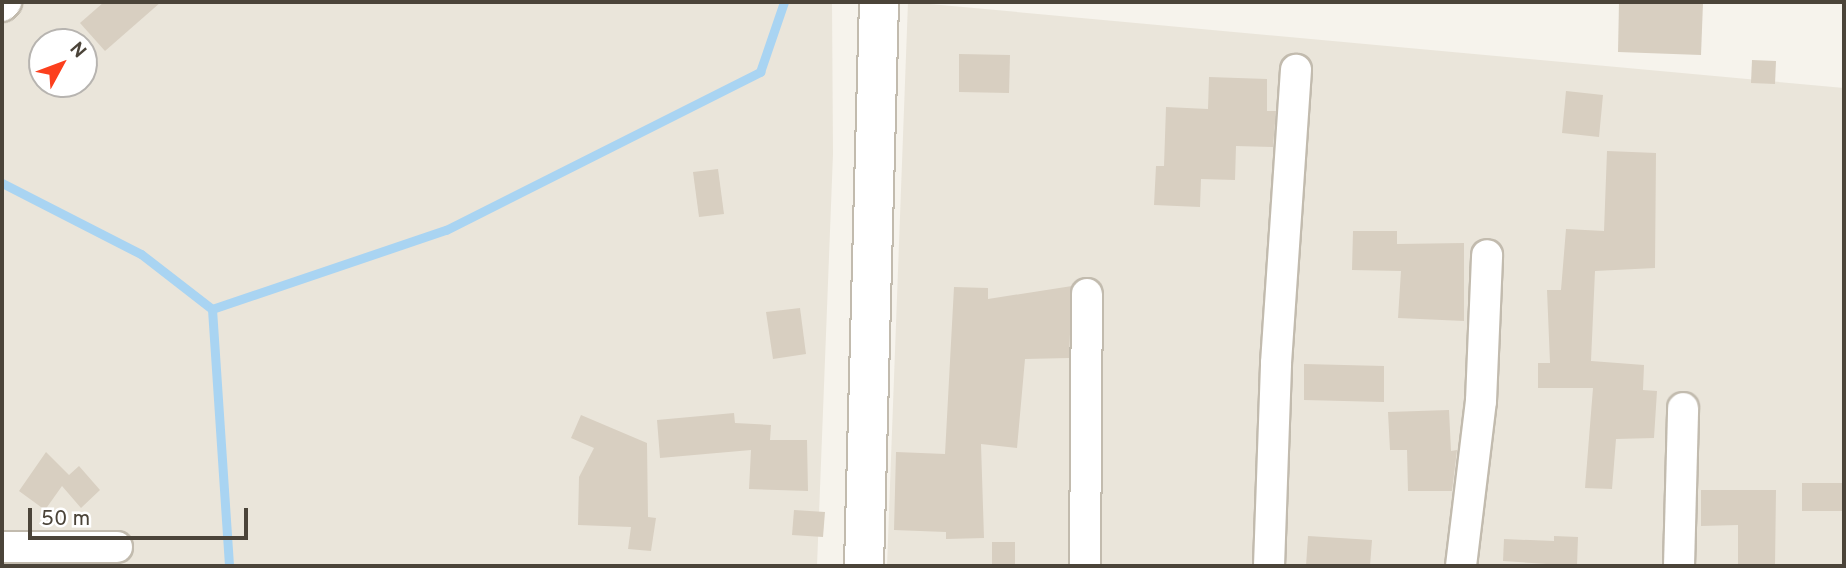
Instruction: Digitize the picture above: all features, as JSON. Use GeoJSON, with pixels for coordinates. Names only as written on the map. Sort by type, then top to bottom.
{"type":"FeatureCollection","features":[{"type":"Feature","properties":{"kind":"street"},"geometry":{"type":"LineString","coordinates":[[2,6],[6,2]]}},
{"type":"Feature","properties":{"kind":"street"},"geometry":{"type":"LineString","coordinates":[[864,566],[879,2]]}},
{"type":"Feature","properties":{"kind":"street"},"geometry":{"type":"LineString","coordinates":[[1269,566],[1276,363],[1296,70]]}},
{"type":"Feature","properties":{"kind":"street"},"geometry":{"type":"LineString","coordinates":[[1461,566],[1481,401],[1487,255]]}},
{"type":"Feature","properties":{"kind":"street"},"geometry":{"type":"LineString","coordinates":[[1085,566],[1087,294]]}},
{"type":"Feature","properties":{"kind":"street"},"geometry":{"type":"LineString","coordinates":[[1679,566],[1683,408]]}},
{"type":"Feature","properties":{"kind":"street"},"geometry":{"type":"LineString","coordinates":[[2,547],[117,547]]}},
{"type":"Feature","properties":{"kind":"shaded area"},"geometry":{"type":"Polygon","coordinates":[[[2,2],[832,2],[833,154],[817,566],[2,566],[2,2]]]}},
{"type":"Feature","properties":{"kind":"shaded area"},"geometry":{"type":"Polygon","coordinates":[[[908,2],[1844,88],[1844,566],[887,566],[908,2]]]}},
{"type":"Feature","properties":{"kind":"building"},"geometry":{"type":"Polygon","coordinates":[[[104,2],[161,2],[105,51],[98,43],[98,28],[84,28],[80,23],[104,2]]]}},
{"type":"Feature","properties":{"kind":"building"},"geometry":{"type":"Polygon","coordinates":[[[1619,2],[1703,3],[1701,55],[1618,52],[1619,2]]]}},
{"type":"Feature","properties":{"kind":"building"},"geometry":{"type":"Polygon","coordinates":[[[959,54],[1010,55],[1009,93],[959,92],[959,54]]]}},
{"type":"Feature","properties":{"kind":"building"},"geometry":{"type":"Polygon","coordinates":[[[1752,60],[1776,61],[1775,84],[1751,83],[1752,60]]]}},
{"type":"Feature","properties":{"kind":"building"},"geometry":{"type":"Polygon","coordinates":[[[1209,77],[1267,79],[1267,111],[1276,111],[1273,147],[1236,146],[1235,180],[1201,179],[1200,207],[1154,205],[1156,166],[1164,166],[1166,107],[1208,109],[1209,77]]]}},
{"type":"Feature","properties":{"kind":"building"},"geometry":{"type":"Polygon","coordinates":[[[1566,91],[1603,95],[1599,137],[1562,133],[1566,91]]]}},
{"type":"Feature","properties":{"kind":"building"},"geometry":{"type":"Polygon","coordinates":[[[1607,151],[1656,153],[1655,268],[1595,271],[1591,361],[1644,365],[1643,390],[1657,391],[1654,438],[1616,439],[1612,489],[1585,488],[1593,388],[1538,388],[1538,363],[1550,363],[1547,290],[1561,290],[1566,229],[1604,231],[1607,151]]]}},
{"type":"Feature","properties":{"kind":"building"},"geometry":{"type":"Polygon","coordinates":[[[718,169],[724,214],[699,217],[693,172],[718,169]]]}},
{"type":"Feature","properties":{"kind":"building"},"geometry":{"type":"Polygon","coordinates":[[[1353,231],[1397,231],[1397,244],[1464,243],[1464,321],[1398,318],[1401,271],[1352,270],[1353,231]]]}},
{"type":"Feature","properties":{"kind":"building"},"geometry":{"type":"Polygon","coordinates":[[[1072,286],[1069,358],[1025,359],[1017,448],[981,444],[984,538],[946,539],[946,532],[894,530],[896,452],[945,454],[954,287],[988,288],[988,299],[1072,286]]]}},
{"type":"Feature","properties":{"kind":"building"},"geometry":{"type":"Polygon","coordinates":[[[800,308],[806,354],[773,359],[766,312],[800,308]]]}},
{"type":"Feature","properties":{"kind":"building"},"geometry":{"type":"Polygon","coordinates":[[[1304,364],[1384,366],[1384,402],[1304,400],[1304,364]]]}},
{"type":"Feature","properties":{"kind":"building"},"geometry":{"type":"Polygon","coordinates":[[[1449,410],[1451,451],[1457,450],[1452,491],[1408,491],[1407,450],[1390,450],[1388,412],[1449,410]]]}},
{"type":"Feature","properties":{"kind":"building"},"geometry":{"type":"Polygon","coordinates":[[[734,413],[735,423],[771,425],[770,440],[807,440],[808,491],[749,489],[751,450],[660,458],[657,420],[734,413]]]}},
{"type":"Feature","properties":{"kind":"building"},"geometry":{"type":"Polygon","coordinates":[[[581,415],[647,443],[648,517],[656,518],[651,551],[628,549],[631,527],[578,525],[579,477],[594,448],[571,438],[581,415]]]}},
{"type":"Feature","properties":{"kind":"building"},"geometry":{"type":"Polygon","coordinates":[[[46,452],[69,475],[79,466],[100,490],[81,508],[62,486],[45,510],[19,491],[46,452]]]}},
{"type":"Feature","properties":{"kind":"building"},"geometry":{"type":"Polygon","coordinates":[[[1802,483],[1843,483],[1843,511],[1802,511],[1802,483]]]}},
{"type":"Feature","properties":{"kind":"building"},"geometry":{"type":"Polygon","coordinates":[[[1701,490],[1776,490],[1775,566],[1738,566],[1738,525],[1701,526],[1701,490]]]}},
{"type":"Feature","properties":{"kind":"building"},"geometry":{"type":"Polygon","coordinates":[[[794,510],[825,512],[823,537],[792,535],[794,510]]]}},
{"type":"Feature","properties":{"kind":"building"},"geometry":{"type":"Polygon","coordinates":[[[1308,536],[1372,540],[1370,566],[1306,566],[1308,536]]]}},
{"type":"Feature","properties":{"kind":"building"},"geometry":{"type":"Polygon","coordinates":[[[1554,536],[1578,537],[1577,566],[1503,561],[1504,539],[1554,541],[1554,536]]]}},
{"type":"Feature","properties":{"kind":"building"},"geometry":{"type":"Polygon","coordinates":[[[992,542],[1015,542],[1015,565],[992,565],[992,542]]]}},
{"type":"Feature","properties":{"kind":"waterway"},"geometry":{"type":"LineString","coordinates":[[2,183],[141,254],[212,309],[446,230],[760,72],[784,2]]}},
{"type":"Feature","properties":{"kind":"waterway"},"geometry":{"type":"LineString","coordinates":[[212,309],[229,566]]}}]}
